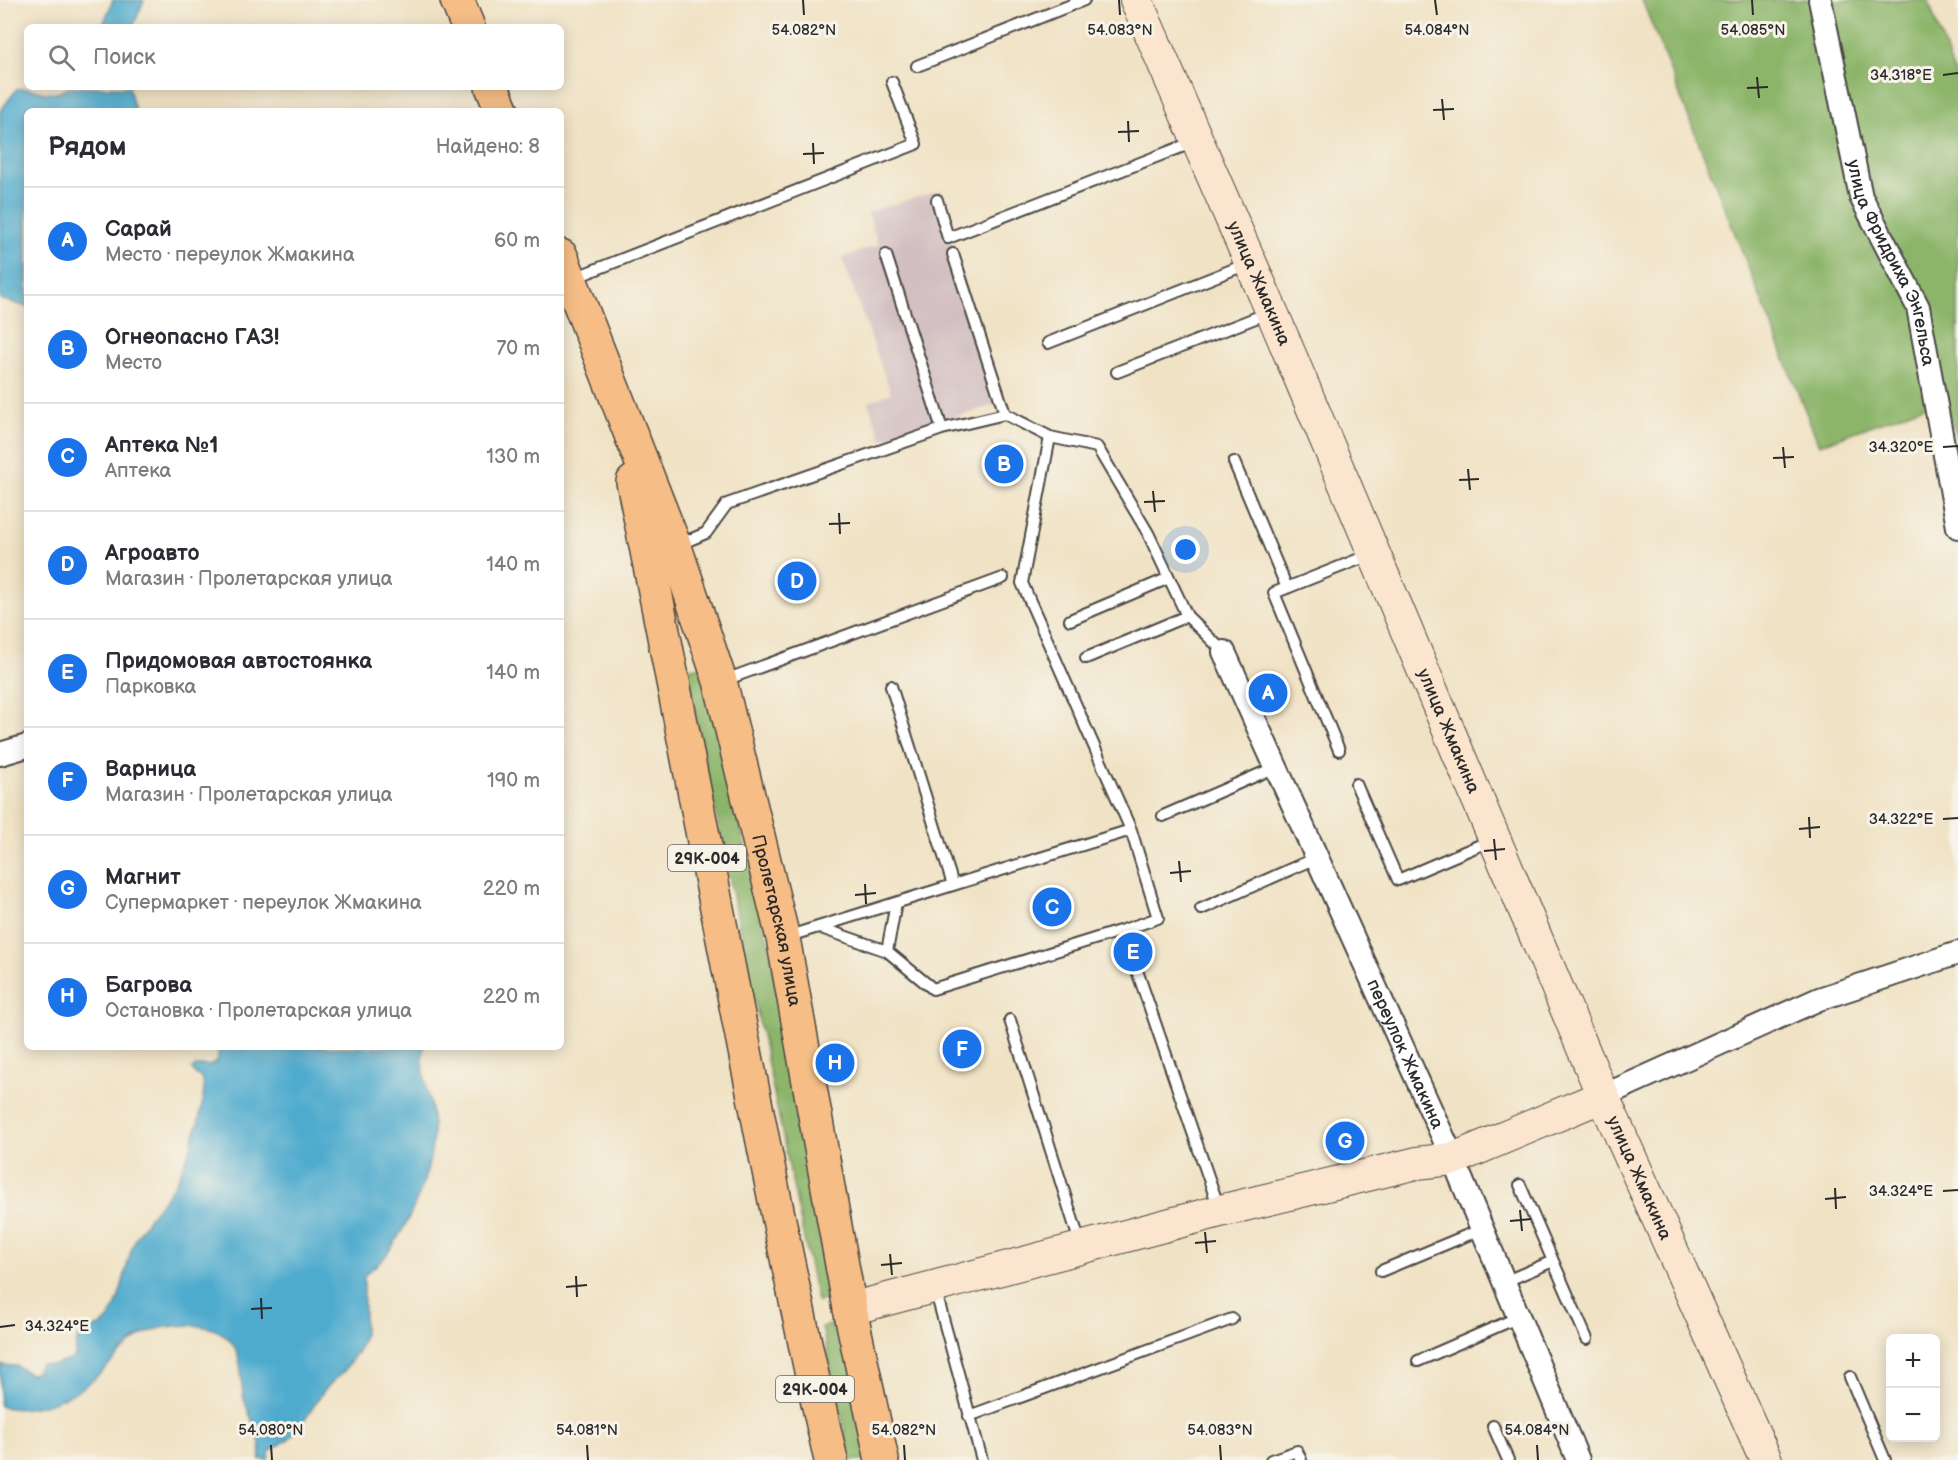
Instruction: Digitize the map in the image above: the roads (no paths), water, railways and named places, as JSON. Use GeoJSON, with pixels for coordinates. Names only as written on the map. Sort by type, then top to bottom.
{"type":"FeatureCollection","features":[{"type":"Feature","properties":{"kind":"main road"},"geometry":{"type":"LineString","coordinates":[[457,0],[467,24]]}},
{"type":"Feature","properties":{"kind":"main road"},"geometry":{"type":"LineString","coordinates":[[493,90],[501,108]]}},
{"type":"Feature","properties":{"kind":"main road","name":"Пролетарская улица"},"geometry":{"type":"LineString","coordinates":[[566,268],[675,547],[720,681],[783,938],[850,1309],[882,1460]]}},
{"type":"Feature","properties":{"kind":"main road","name":"Пролетарская улица"},"geometry":{"type":"LineString","coordinates":[[615,398],[668,654],[752,1095],[798,1318],[831,1460]]}},
{"type":"Feature","properties":{"kind":"main road"},"geometry":{"type":"LineString","coordinates":[[668,654],[709,645]]}},
{"type":"Feature","properties":{"kind":"main road"},"geometry":{"type":"LineString","coordinates":[[798,1318],[850,1309]]}},
{"type":"Feature","properties":{"kind":"street","name":"улица Жмакина"},"geometry":{"type":"LineString","coordinates":[[1136,0],[1272,312],[1372,554],[1603,1096],[1766,1460]]}},
{"type":"Feature","properties":{"kind":"street","name":"улица Фридриха Энгельса"},"geometry":{"type":"LineString","coordinates":[[1820,0],[1861,197],[1918,307],[1958,527]]}},
{"type":"Feature","properties":{"kind":"street","name":"переулок Жмакина"},"geometry":{"type":"LineString","coordinates":[[1224,652],[1453,1159],[1578,1460]]}},
{"type":"Feature","properties":{"kind":"street"},"geometry":{"type":"LineString","coordinates":[[0,754],[24,748]]}},
{"type":"Feature","properties":{"kind":"street"},"geometry":{"type":"LineString","coordinates":[[850,1309],[1220,1211],[1417,1162],[1453,1159],[1603,1096],[1819,999],[1958,953]]}},
{"type":"Feature","properties":{"kind":"lane"},"geometry":{"type":"LineString","coordinates":[[917,66],[1083,0]]}},
{"type":"Feature","properties":{"kind":"lane"},"geometry":{"type":"LineString","coordinates":[[566,268],[916,144],[892,82]]}},
{"type":"Feature","properties":{"kind":"lane"},"geometry":{"type":"LineString","coordinates":[[937,200],[948,238],[1197,140]]}},
{"type":"Feature","properties":{"kind":"lane"},"geometry":{"type":"LineString","coordinates":[[953,254],[1005,414]]}},
{"type":"Feature","properties":{"kind":"lane"},"geometry":{"type":"LineString","coordinates":[[886,255],[942,429]]}},
{"type":"Feature","properties":{"kind":"lane"},"geometry":{"type":"LineString","coordinates":[[1048,343],[1250,262]]}},
{"type":"Feature","properties":{"kind":"lane"},"geometry":{"type":"LineString","coordinates":[[1117,372],[1272,312]]}},
{"type":"Feature","properties":{"kind":"lane"},"geometry":{"type":"LineString","coordinates":[[675,547],[706,533],[727,504],[942,429],[1005,414],[1050,437],[1097,447],[1148,533],[1187,616],[1224,652]]}},
{"type":"Feature","properties":{"kind":"lane"},"geometry":{"type":"LineString","coordinates":[[818,927],[887,951],[933,989],[1158,918],[1131,830],[1022,583],[1050,437]]}},
{"type":"Feature","properties":{"kind":"lane"},"geometry":{"type":"LineString","coordinates":[[1234,462],[1287,588]]}},
{"type":"Feature","properties":{"kind":"lane"},"geometry":{"type":"LineString","coordinates":[[1339,750],[1274,593],[1372,554]]}},
{"type":"Feature","properties":{"kind":"lane"},"geometry":{"type":"LineString","coordinates":[[720,681],[1003,578]]}},
{"type":"Feature","properties":{"kind":"lane"},"geometry":{"type":"LineString","coordinates":[[1070,620],[1169,578]]}},
{"type":"Feature","properties":{"kind":"lane"},"geometry":{"type":"LineString","coordinates":[[1086,658],[1187,616]]}},
{"type":"Feature","properties":{"kind":"lane"},"geometry":{"type":"LineString","coordinates":[[891,686],[952,885]]}},
{"type":"Feature","properties":{"kind":"lane"},"geometry":{"type":"LineString","coordinates":[[1163,816],[1276,767]]}},
{"type":"Feature","properties":{"kind":"lane"},"geometry":{"type":"LineString","coordinates":[[1356,784],[1398,880],[1495,839]]}},
{"type":"Feature","properties":{"kind":"lane"},"geometry":{"type":"LineString","coordinates":[[783,938],[1131,830]]}},
{"type":"Feature","properties":{"kind":"lane"},"geometry":{"type":"LineString","coordinates":[[1201,909],[1316,858]]}},
{"type":"Feature","properties":{"kind":"lane"},"geometry":{"type":"LineString","coordinates":[[887,951],[896,903]]}},
{"type":"Feature","properties":{"kind":"lane"},"geometry":{"type":"LineString","coordinates":[[1123,930],[1220,1211]]}},
{"type":"Feature","properties":{"kind":"lane"},"geometry":{"type":"LineString","coordinates":[[1010,1020],[1082,1246]]}},
{"type":"Feature","properties":{"kind":"lane"},"geometry":{"type":"LineString","coordinates":[[1520,1185],[1587,1339]]}},
{"type":"Feature","properties":{"kind":"lane"},"geometry":{"type":"LineString","coordinates":[[1381,1271],[1482,1229]]}},
{"type":"Feature","properties":{"kind":"lane"},"geometry":{"type":"LineString","coordinates":[[1504,1282],[1553,1261]]}},
{"type":"Feature","properties":{"kind":"lane"},"geometry":{"type":"LineString","coordinates":[[934,1286],[982,1460]]}},
{"type":"Feature","properties":{"kind":"lane"},"geometry":{"type":"LineString","coordinates":[[1418,1361],[1519,1317]]}},
{"type":"Feature","properties":{"kind":"lane"},"geometry":{"type":"LineString","coordinates":[[969,1416],[1232,1319]]}},
{"type":"Feature","properties":{"kind":"lane"},"geometry":{"type":"LineString","coordinates":[[1850,1377],[1885,1460]]}},
{"type":"Feature","properties":{"kind":"lane"},"geometry":{"type":"LineString","coordinates":[[1493,1426],[1508,1460]]}},
{"type":"Feature","properties":{"kind":"lane"},"geometry":{"type":"LineString","coordinates":[[1271,1460],[1297,1451],[1301,1460]]}},
{"type":"Feature","properties":{"kind":"water"},"geometry":{"type":"Polygon","coordinates":[[[113,0],[144,0],[134,24],[103,24],[113,0]]]}},
{"type":"Feature","properties":{"kind":"water"},"geometry":{"type":"Polygon","coordinates":[[[17,89],[48,93],[130,90],[134,108],[24,108],[24,306],[0,299],[0,111],[17,89]]]}},
{"type":"Feature","properties":{"kind":"water"},"geometry":{"type":"Polygon","coordinates":[[[219,1050],[424,1050],[424,1069],[433,1124],[428,1167],[417,1200],[402,1231],[384,1258],[364,1277],[364,1335],[358,1351],[343,1372],[325,1389],[289,1439],[270,1451],[268,1460],[259,1459],[261,1453],[259,1438],[244,1399],[237,1352],[227,1337],[204,1327],[190,1325],[163,1328],[141,1336],[94,1379],[62,1399],[37,1407],[0,1406],[0,1365],[17,1366],[30,1374],[36,1372],[40,1364],[55,1365],[74,1358],[79,1337],[109,1318],[118,1300],[135,1240],[175,1183],[190,1147],[200,1115],[204,1088],[202,1078],[192,1069],[216,1062],[219,1050]]]}},
{"type":"Feature","properties":{"kind":"place","name":"Огнеопасно ГАЗ!"},"geometry":{"type":"Point","coordinates":[1004,464]}},
{"type":"Feature","properties":{"kind":"place","name":"Агроавто"},"geometry":{"type":"Point","coordinates":[797,581]}},
{"type":"Feature","properties":{"kind":"place","name":"Сарай"},"geometry":{"type":"Point","coordinates":[1268,693]}},
{"type":"Feature","properties":{"kind":"place","name":"Аптека №1"},"geometry":{"type":"Point","coordinates":[1052,907]}},
{"type":"Feature","properties":{"kind":"place","name":"Придомовая автостоянка"},"geometry":{"type":"Point","coordinates":[1133,952]}},
{"type":"Feature","properties":{"kind":"place","name":"Варница"},"geometry":{"type":"Point","coordinates":[962,1049]}},
{"type":"Feature","properties":{"kind":"place","name":"Багрова"},"geometry":{"type":"Point","coordinates":[835,1063]}},
{"type":"Feature","properties":{"kind":"place","name":"Магнит"},"geometry":{"type":"Point","coordinates":[1345,1141]}}]}
